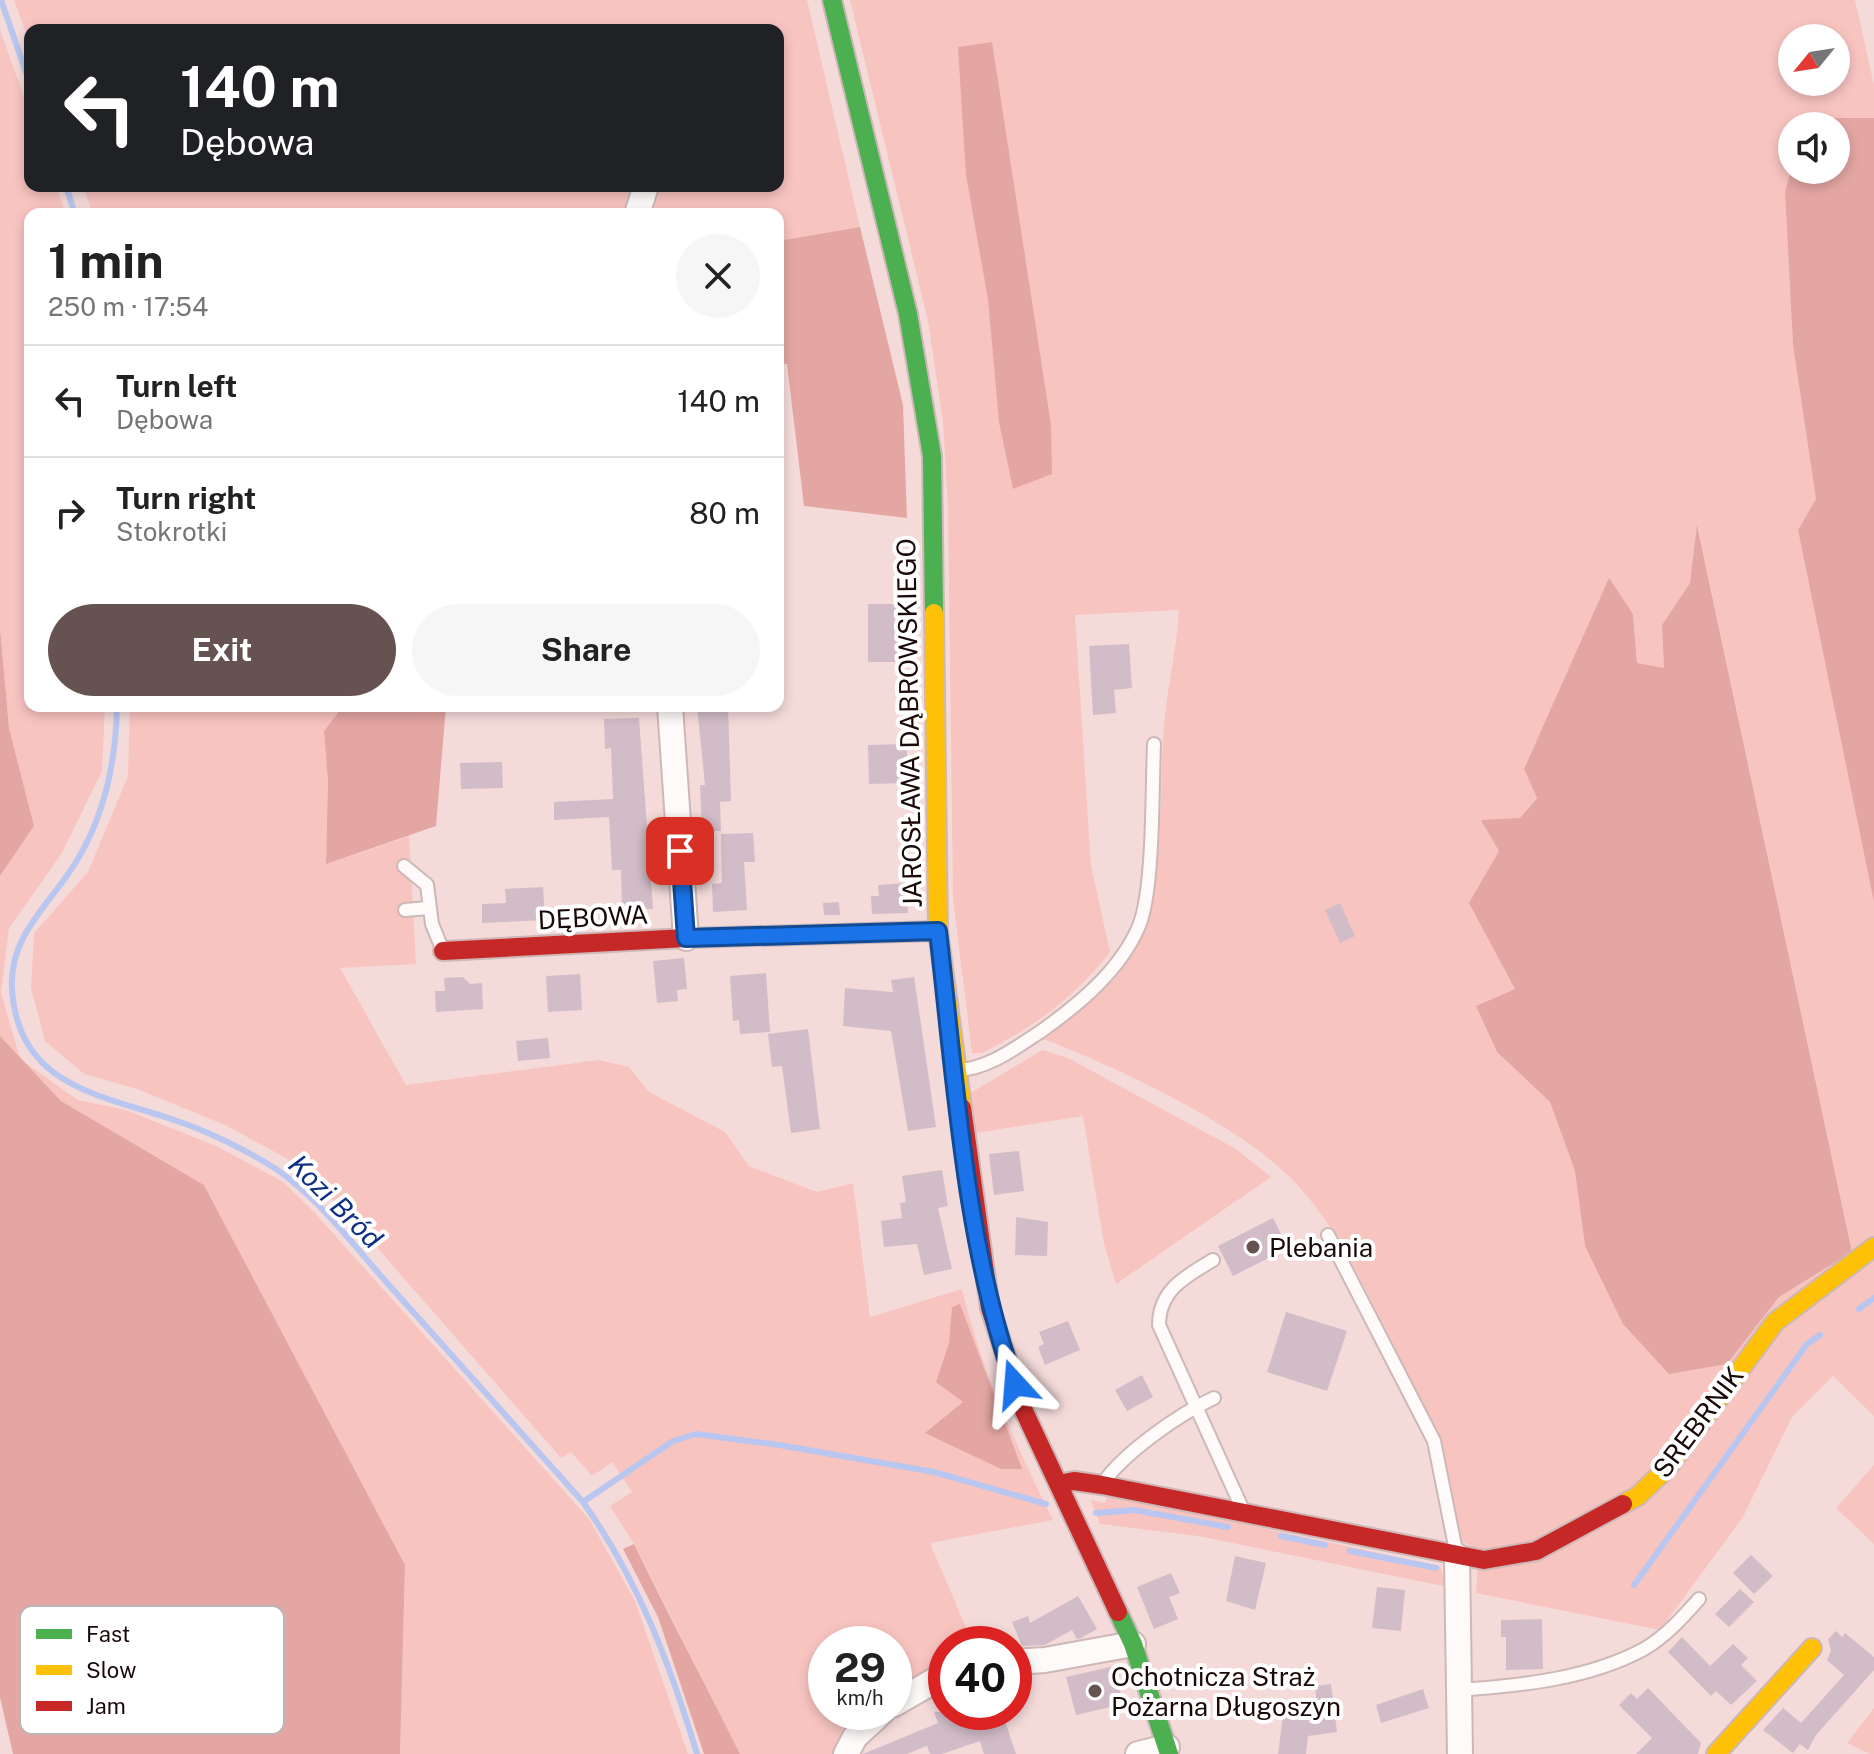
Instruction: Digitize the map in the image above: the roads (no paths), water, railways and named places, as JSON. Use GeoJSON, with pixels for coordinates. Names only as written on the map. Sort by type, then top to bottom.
{"type":"FeatureCollection","features":[{"type":"Feature","properties":{"kind":"street","name":"JAROSŁAWA DĄBROWSKIEGO"},"geometry":{"type":"LineString","coordinates":[[832,0],[908,314],[932,456],[938,931],[990,1308],[1024,1411],[1133,1644],[1168,1751]]}},
{"type":"Feature","properties":{"kind":"street"},"geometry":{"type":"LineString","coordinates":[[670,712],[686,938]]}},
{"type":"Feature","properties":{"kind":"street","name":"DĘBOWA"},"geometry":{"type":"LineString","coordinates":[[443,951],[686,938],[938,931]]}},
{"type":"Feature","properties":{"kind":"street","name":"SREBRNIK"},"geometry":{"type":"LineString","coordinates":[[1059,1484],[1074,1481],[1243,1510],[1484,1560],[1536,1551],[1638,1496],[1669,1466],[1775,1322],[1874,1247]]}},
{"type":"Feature","properties":{"kind":"street"},"geometry":{"type":"LineString","coordinates":[[1457,1556],[1460,1754]]}},
{"type":"Feature","properties":{"kind":"street"},"geometry":{"type":"LineString","coordinates":[[1032,1661],[1133,1644]]}},
{"type":"Feature","properties":{"kind":"street"},"geometry":{"type":"LineString","coordinates":[[1716,1754],[1812,1648]]}},
{"type":"Feature","properties":{"kind":"street"},"geometry":{"type":"LineString","coordinates":[[846,1754],[863,1730]]}},
{"type":"Feature","properties":{"kind":"street"},"geometry":{"type":"LineString","coordinates":[[1138,1754],[1168,1751]]}},
{"type":"Feature","properties":{"kind":"lane"},"geometry":{"type":"LineString","coordinates":[[955,1070],[985,1065],[1036,1034],[1061,1016],[1118,963],[1140,925],[1147,886],[1154,744]]}},
{"type":"Feature","properties":{"kind":"lane"},"geometry":{"type":"LineString","coordinates":[[404,866],[427,885],[428,908],[443,951]]}},
{"type":"Feature","properties":{"kind":"lane"},"geometry":{"type":"LineString","coordinates":[[405,910],[428,908]]}},
{"type":"Feature","properties":{"kind":"lane"},"geometry":{"type":"LineString","coordinates":[[1328,1235],[1434,1441],[1457,1556]]}},
{"type":"Feature","properties":{"kind":"lane"},"geometry":{"type":"LineString","coordinates":[[1213,1260],[1174,1286],[1159,1312],[1162,1337],[1243,1510]]}},
{"type":"Feature","properties":{"kind":"lane"},"geometry":{"type":"LineString","coordinates":[[1102,1485],[1114,1468],[1195,1407],[1214,1398]]}},
{"type":"Feature","properties":{"kind":"lane"},"geometry":{"type":"LineString","coordinates":[[1457,1690],[1566,1676],[1614,1661],[1646,1648],[1699,1599]]}},
{"type":"Feature","properties":{"kind":"waterway","name":"Kozi Bród"},"geometry":{"type":"LineString","coordinates":[[1,0],[24,67]]}},
{"type":"Feature","properties":{"kind":"waterway","name":"Kozi Bród"},"geometry":{"type":"LineString","coordinates":[[68,192],[73,208]]}},
{"type":"Feature","properties":{"kind":"waterway","name":"Kozi Bród"},"geometry":{"type":"LineString","coordinates":[[117,712],[111,767],[94,826],[76,862],[33,921],[17,952],[12,989],[18,1022],[30,1048],[47,1067],[69,1082],[94,1094],[199,1129],[265,1162],[300,1188],[331,1219],[583,1502],[603,1531],[636,1592],[664,1655],[697,1754]]}},
{"type":"Feature","properties":{"kind":"waterway"},"geometry":{"type":"LineString","coordinates":[[1859,1309],[1874,1298]]}},
{"type":"Feature","properties":{"kind":"waterway"},"geometry":{"type":"LineString","coordinates":[[1634,1585],[1807,1344],[1820,1335]]}},
{"type":"Feature","properties":{"kind":"waterway"},"geometry":{"type":"LineString","coordinates":[[583,1502],[673,1441],[696,1434],[934,1472],[1046,1504]]}},
{"type":"Feature","properties":{"kind":"waterway"},"geometry":{"type":"LineString","coordinates":[[1096,1513],[1134,1510],[1228,1527]]}},
{"type":"Feature","properties":{"kind":"waterway"},"geometry":{"type":"LineString","coordinates":[[1281,1536],[1325,1545]]}},
{"type":"Feature","properties":{"kind":"waterway"},"geometry":{"type":"LineString","coordinates":[[1350,1551],[1436,1568]]}},
{"type":"Feature","properties":{"kind":"place","name":"Plebania"},"geometry":{"type":"Point","coordinates":[1253,1247]}},
{"type":"Feature","properties":{"kind":"place","name":"Ochotnicza Straż Pożarna Długoszyn"},"geometry":{"type":"Point","coordinates":[1095,1691]}}]}
